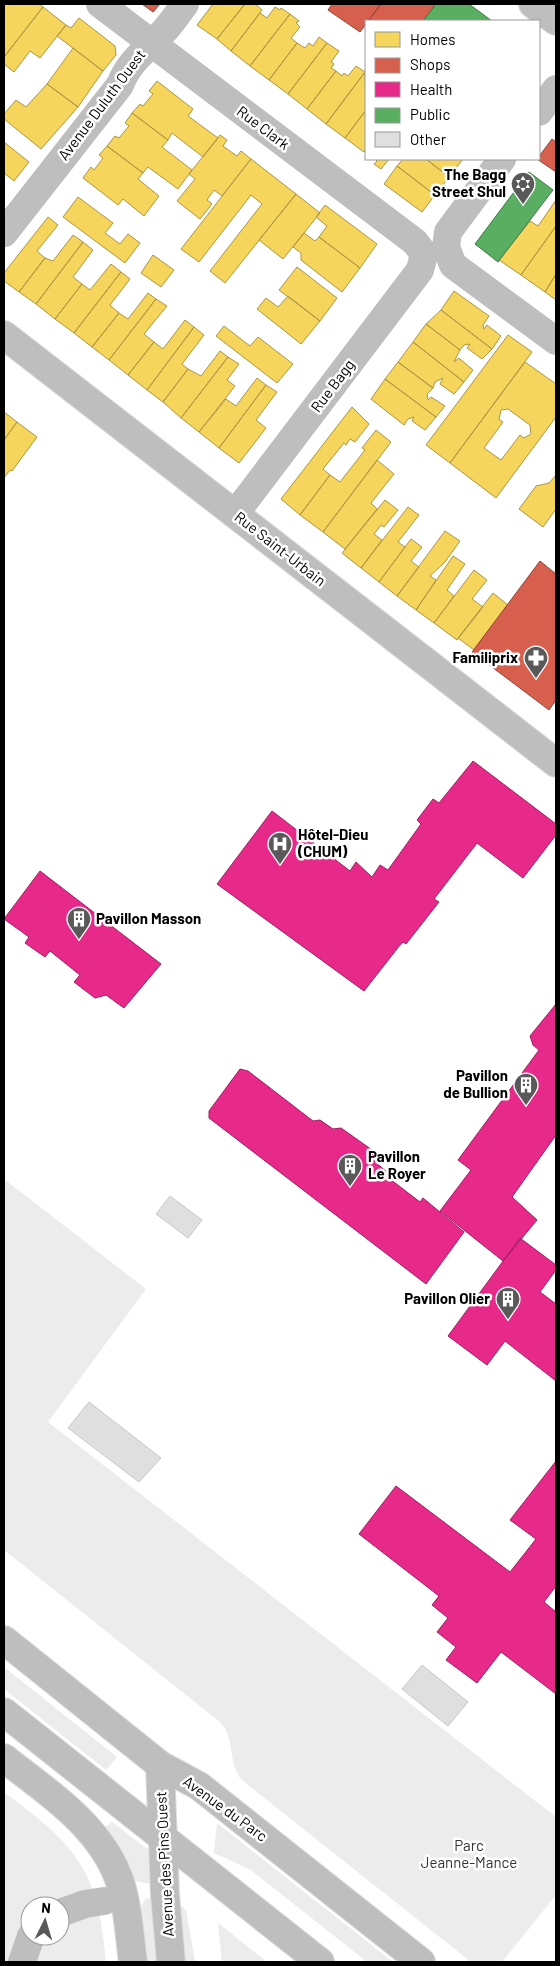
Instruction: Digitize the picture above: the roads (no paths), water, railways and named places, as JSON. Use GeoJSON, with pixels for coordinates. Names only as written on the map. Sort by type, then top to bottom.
{"type":"FeatureCollection","features":[{"type":"Feature","properties":{"kind":"main road","name":"Rue Clark"},"geometry":{"type":"LineString","coordinates":[[100,4],[150,44],[421,247],[435,251],[556,341]]}},
{"type":"Feature","properties":{"kind":"main road","name":"Avenue Duluth Ouest"},"geometry":{"type":"LineString","coordinates":[[4,233],[120,85],[125,72],[135,58],[166,29],[185,4]]}},
{"type":"Feature","properties":{"kind":"main road"},"geometry":{"type":"LineString","coordinates":[[534,4],[556,21]]}},
{"type":"Feature","properties":{"kind":"main road"},"geometry":{"type":"LineString","coordinates":[[540,111],[556,89]]}},
{"type":"Feature","properties":{"kind":"main road","name":"Rue Bagg"},"geometry":{"type":"LineString","coordinates":[[235,514],[435,251],[501,160]]}},
{"type":"Feature","properties":{"kind":"main road","name":"Rue Saint-Urbain"},"geometry":{"type":"LineString","coordinates":[[4,335],[555,758]]}},
{"type":"Feature","properties":{"kind":"main road","name":"Avenue du Parc"},"geometry":{"type":"LineString","coordinates":[[4,1640],[160,1765],[199,1786],[421,1962]]}},
{"type":"Feature","properties":{"kind":"main road"},"geometry":{"type":"LineString","coordinates":[[4,1712],[320,1962]]}},
{"type":"Feature","properties":{"kind":"main road"},"geometry":{"type":"LineString","coordinates":[[4,1758],[79,1819],[102,1848],[115,1870],[124,1897],[133,1962]]}},
{"type":"Feature","properties":{"kind":"main road","name":"Avenue des Pins Ouest"},"geometry":{"type":"LineString","coordinates":[[160,1765],[166,1918],[171,1962]]}},
{"type":"Feature","properties":{"kind":"main road"},"geometry":{"type":"LineString","coordinates":[[70,1909],[84,1904],[104,1901]]}},
{"type":"Feature","properties":{"kind":"main road"},"geometry":{"type":"LineString","coordinates":[[22,1962],[28,1946]]}},
{"type":"Feature","properties":{"kind":"place","name":"The Bagg Street Shul"},"geometry":{"type":"Point","coordinates":[523,205]}},
{"type":"Feature","properties":{"kind":"place","name":"Familiprix"},"geometry":{"type":"Point","coordinates":[536,679]}},
{"type":"Feature","properties":{"kind":"place","name":"Hôtel-Dieu (CHUM)"},"geometry":{"type":"Point","coordinates":[280,865]}},
{"type":"Feature","properties":{"kind":"place","name":"Pavillon Masson"},"geometry":{"type":"Point","coordinates":[79,940]}},
{"type":"Feature","properties":{"kind":"place","name":"Pavillon de Bullion"},"geometry":{"type":"Point","coordinates":[526,1106]}},
{"type":"Feature","properties":{"kind":"place","name":"Pavillon Le Royer"},"geometry":{"type":"Point","coordinates":[350,1187]}},
{"type":"Feature","properties":{"kind":"place","name":"Pavillon Olier"},"geometry":{"type":"Point","coordinates":[508,1320]}},
{"type":"Feature","properties":{"kind":"park label","name":"Parc Jeanne-Mance"},"geometry":{"type":"Point","coordinates":[469,1854]}}]}
